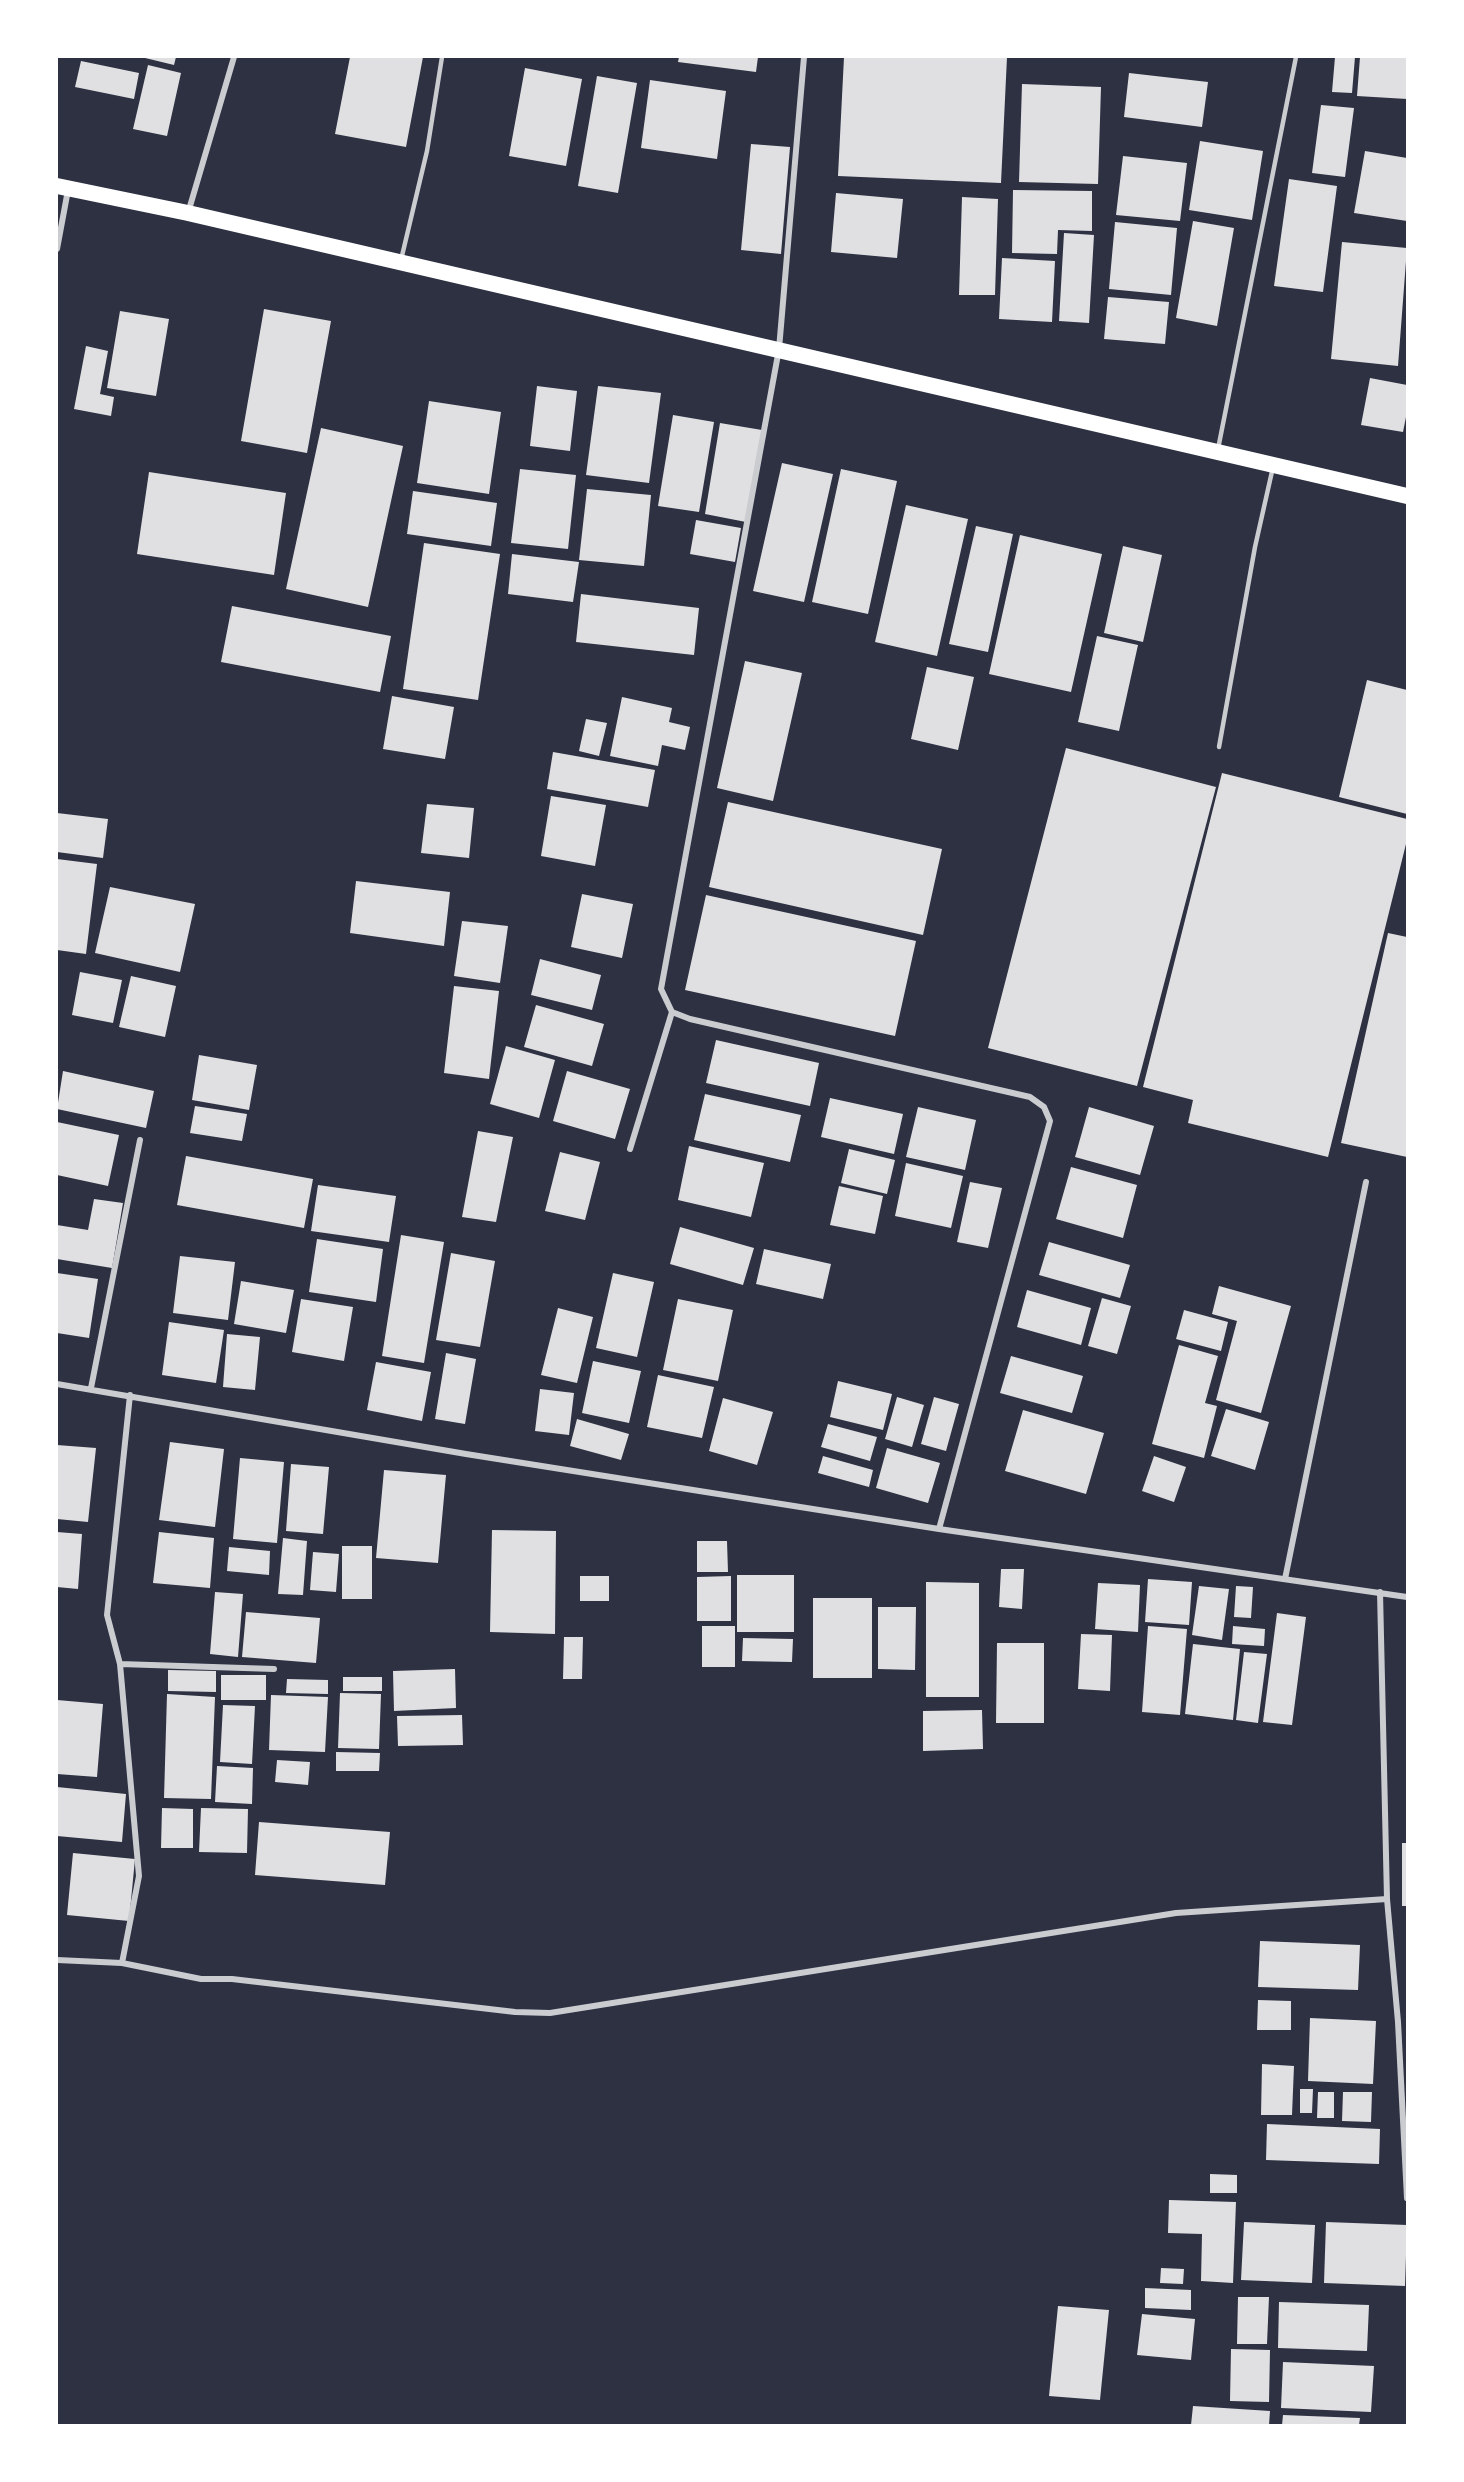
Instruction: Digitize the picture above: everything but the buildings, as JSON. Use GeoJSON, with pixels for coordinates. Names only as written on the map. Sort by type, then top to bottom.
{"type":"FeatureCollection","features":[{"type":"Feature","properties":{"kind":"highway"},"geometry":{"type":"LineString","coordinates":[[62,187],[188,213],[1407,496]]}},
{"type":"Feature","properties":{"kind":"street"},"geometry":{"type":"LineString","coordinates":[[188,213],[234,57]]}},
{"type":"Feature","properties":{"kind":"street"},"geometry":{"type":"LineString","coordinates":[[630,1149],[672,1012],[661,989],[663,971],[779,350],[804,57]]}},
{"type":"Feature","properties":{"kind":"street"},"geometry":{"type":"LineString","coordinates":[[57,249],[62,187]]}},
{"type":"Feature","properties":{"kind":"street"},"geometry":{"type":"LineString","coordinates":[[672,1012],[690,1019],[1030,1097],[1044,1107],[1050,1121],[939,1529]]}},
{"type":"Feature","properties":{"kind":"street"},"geometry":{"type":"LineString","coordinates":[[92,1388],[140,1140]]}},
{"type":"Feature","properties":{"kind":"street"},"geometry":{"type":"LineString","coordinates":[[1285,1579],[1366,1182]]}},
{"type":"Feature","properties":{"kind":"street"},"geometry":{"type":"LineString","coordinates":[[57,1384],[92,1388],[466,1454],[939,1529],[1407,1597]]}},
{"type":"Feature","properties":{"kind":"street"},"geometry":{"type":"LineString","coordinates":[[122,1963],[139,1876],[120,1664],[107,1615],[130,1395]]}},
{"type":"Feature","properties":{"kind":"street"},"geometry":{"type":"LineString","coordinates":[[1380,1592],[1387,1899],[1398,2022],[1407,2198]]}},
{"type":"Feature","properties":{"kind":"street"},"geometry":{"type":"LineString","coordinates":[[120,1664],[274,1669]]}},
{"type":"Feature","properties":{"kind":"street"},"geometry":{"type":"LineString","coordinates":[[57,1960],[122,1963],[201,1979],[232,1979],[515,2012],[550,2013],[992,1944],[1133,1919],[1274,1905],[1387,1899]]}},
{"type":"Feature","properties":{"kind":"street"},"geometry":{"type":"LineString","coordinates":[[1398,2022],[1407,2022]]}},
{"type":"Feature","properties":{"kind":"lane"},"geometry":{"type":"LineString","coordinates":[[401,263],[427,151],[442,57]]}},
{"type":"Feature","properties":{"kind":"lane"},"geometry":{"type":"LineString","coordinates":[[1218,452],[1296,57]]}},
{"type":"Feature","properties":{"kind":"lane"},"geometry":{"type":"LineString","coordinates":[[1219,747],[1256,547],[1274,465]]}}]}
